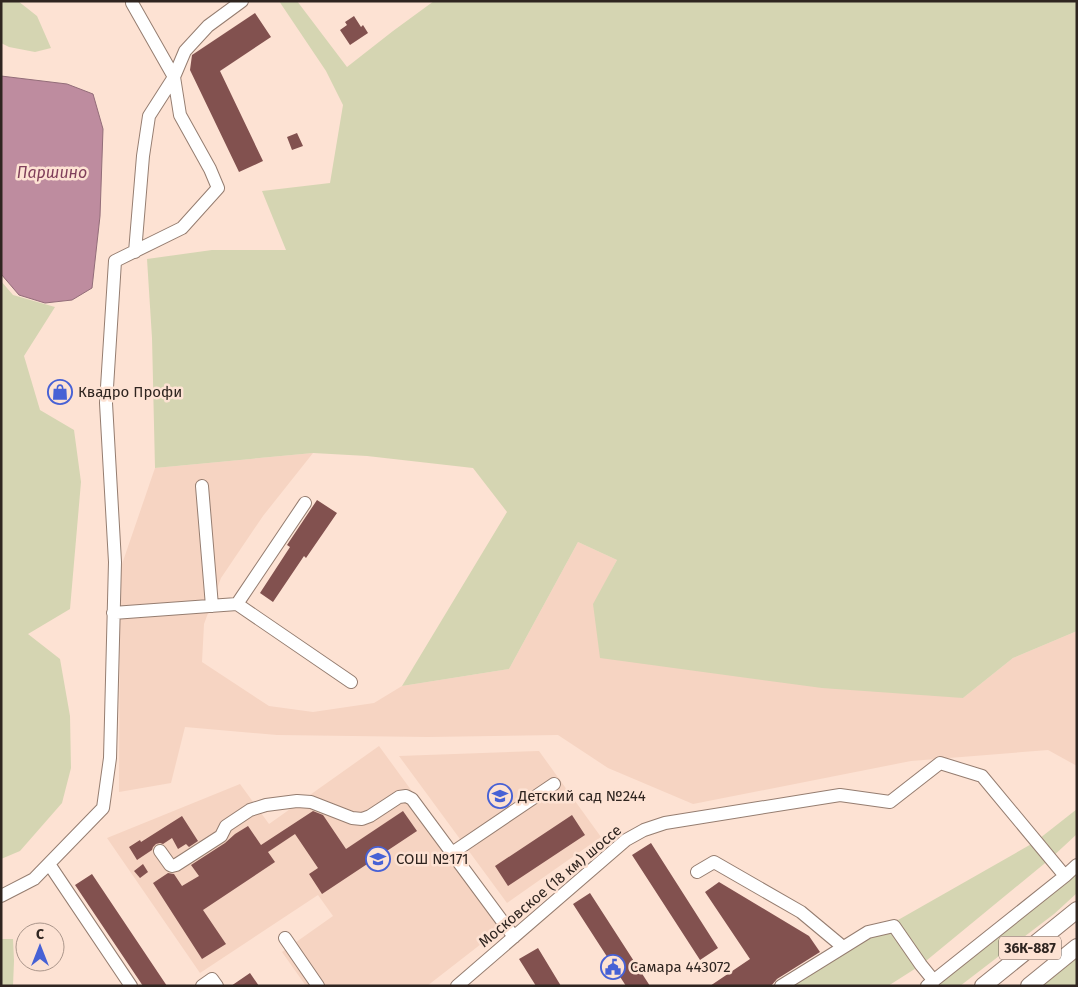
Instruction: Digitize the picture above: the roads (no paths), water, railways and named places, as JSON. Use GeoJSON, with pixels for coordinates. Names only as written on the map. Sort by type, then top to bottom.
{"type":"FeatureCollection","features":[{"type":"Feature","properties":{"kind":"main road","name":"36К-887"},"geometry":{"type":"LineString","coordinates":[[983,986],[1077,910]]}},
{"type":"Feature","properties":{"kind":"main road","name":"36К-887"},"geometry":{"type":"LineString","coordinates":[[1029,986],[1077,947]]}},
{"type":"Feature","properties":{"kind":"street"},"geometry":{"type":"LineString","coordinates":[[1,896],[34,879],[104,808],[110,758],[114,562],[106,403],[115,261],[182,228],[218,188],[210,169],[180,115],[174,76],[132,1]]}},
{"type":"Feature","properties":{"kind":"street"},"geometry":{"type":"LineString","coordinates":[[135,252],[142,156],[149,116],[174,76],[185,51],[208,26],[242,1]]}},
{"type":"Feature","properties":{"kind":"street"},"geometry":{"type":"LineString","coordinates":[[202,486],[212,606]]}},
{"type":"Feature","properties":{"kind":"street"},"geometry":{"type":"LineString","coordinates":[[238,604],[305,503]]}},
{"type":"Feature","properties":{"kind":"street"},"geometry":{"type":"LineString","coordinates":[[113,613],[238,604],[351,682]]}},
{"type":"Feature","properties":{"kind":"street","name":"Московское (18 км) шоссе"},"geometry":{"type":"LineString","coordinates":[[457,986],[626,840],[644,830],[665,823],[840,795],[890,802],[940,763],[982,776],[1065,876]]}},
{"type":"Feature","properties":{"kind":"street"},"geometry":{"type":"LineString","coordinates":[[452,853],[554,784]]}},
{"type":"Feature","properties":{"kind":"street"},"geometry":{"type":"LineString","coordinates":[[160,851],[170,865],[176,865],[221,836],[228,824],[250,810],[266,805],[297,801],[311,802],[352,818],[362,818],[370,816],[399,797],[406,796],[412,799],[514,937]]}},
{"type":"Feature","properties":{"kind":"street"},"geometry":{"type":"LineString","coordinates":[[697,872],[714,862],[801,912],[843,947]]}},
{"type":"Feature","properties":{"kind":"street"},"geometry":{"type":"LineString","coordinates":[[49,864],[131,986]]}},
{"type":"Feature","properties":{"kind":"street"},"geometry":{"type":"LineString","coordinates":[[781,986],[868,932],[894,926],[931,983],[1077,865]]}},
{"type":"Feature","properties":{"kind":"street"},"geometry":{"type":"LineString","coordinates":[[285,938],[318,986]]}},
{"type":"Feature","properties":{"kind":"street"},"geometry":{"type":"LineString","coordinates":[[202,986],[212,979],[217,986]]}},
{"type":"Feature","properties":{"kind":"water","name":"Паршино"},"geometry":{"type":"Polygon","coordinates":[[[1,76],[67,84],[93,94],[103,129],[100,216],[92,288],[72,300],[45,303],[19,295],[1,274],[1,76]]]}},
{"type":"Feature","properties":{"kind":"place","name":"Квадро Профи"},"geometry":{"type":"Point","coordinates":[60,392]}},
{"type":"Feature","properties":{"kind":"place","name":"Детский сад №244"},"geometry":{"type":"Point","coordinates":[500,796]}},
{"type":"Feature","properties":{"kind":"place","name":"СОШ №171"},"geometry":{"type":"Point","coordinates":[378,859]}},
{"type":"Feature","properties":{"kind":"place","name":"Самара 443072"},"geometry":{"type":"Point","coordinates":[613,967]}}]}
